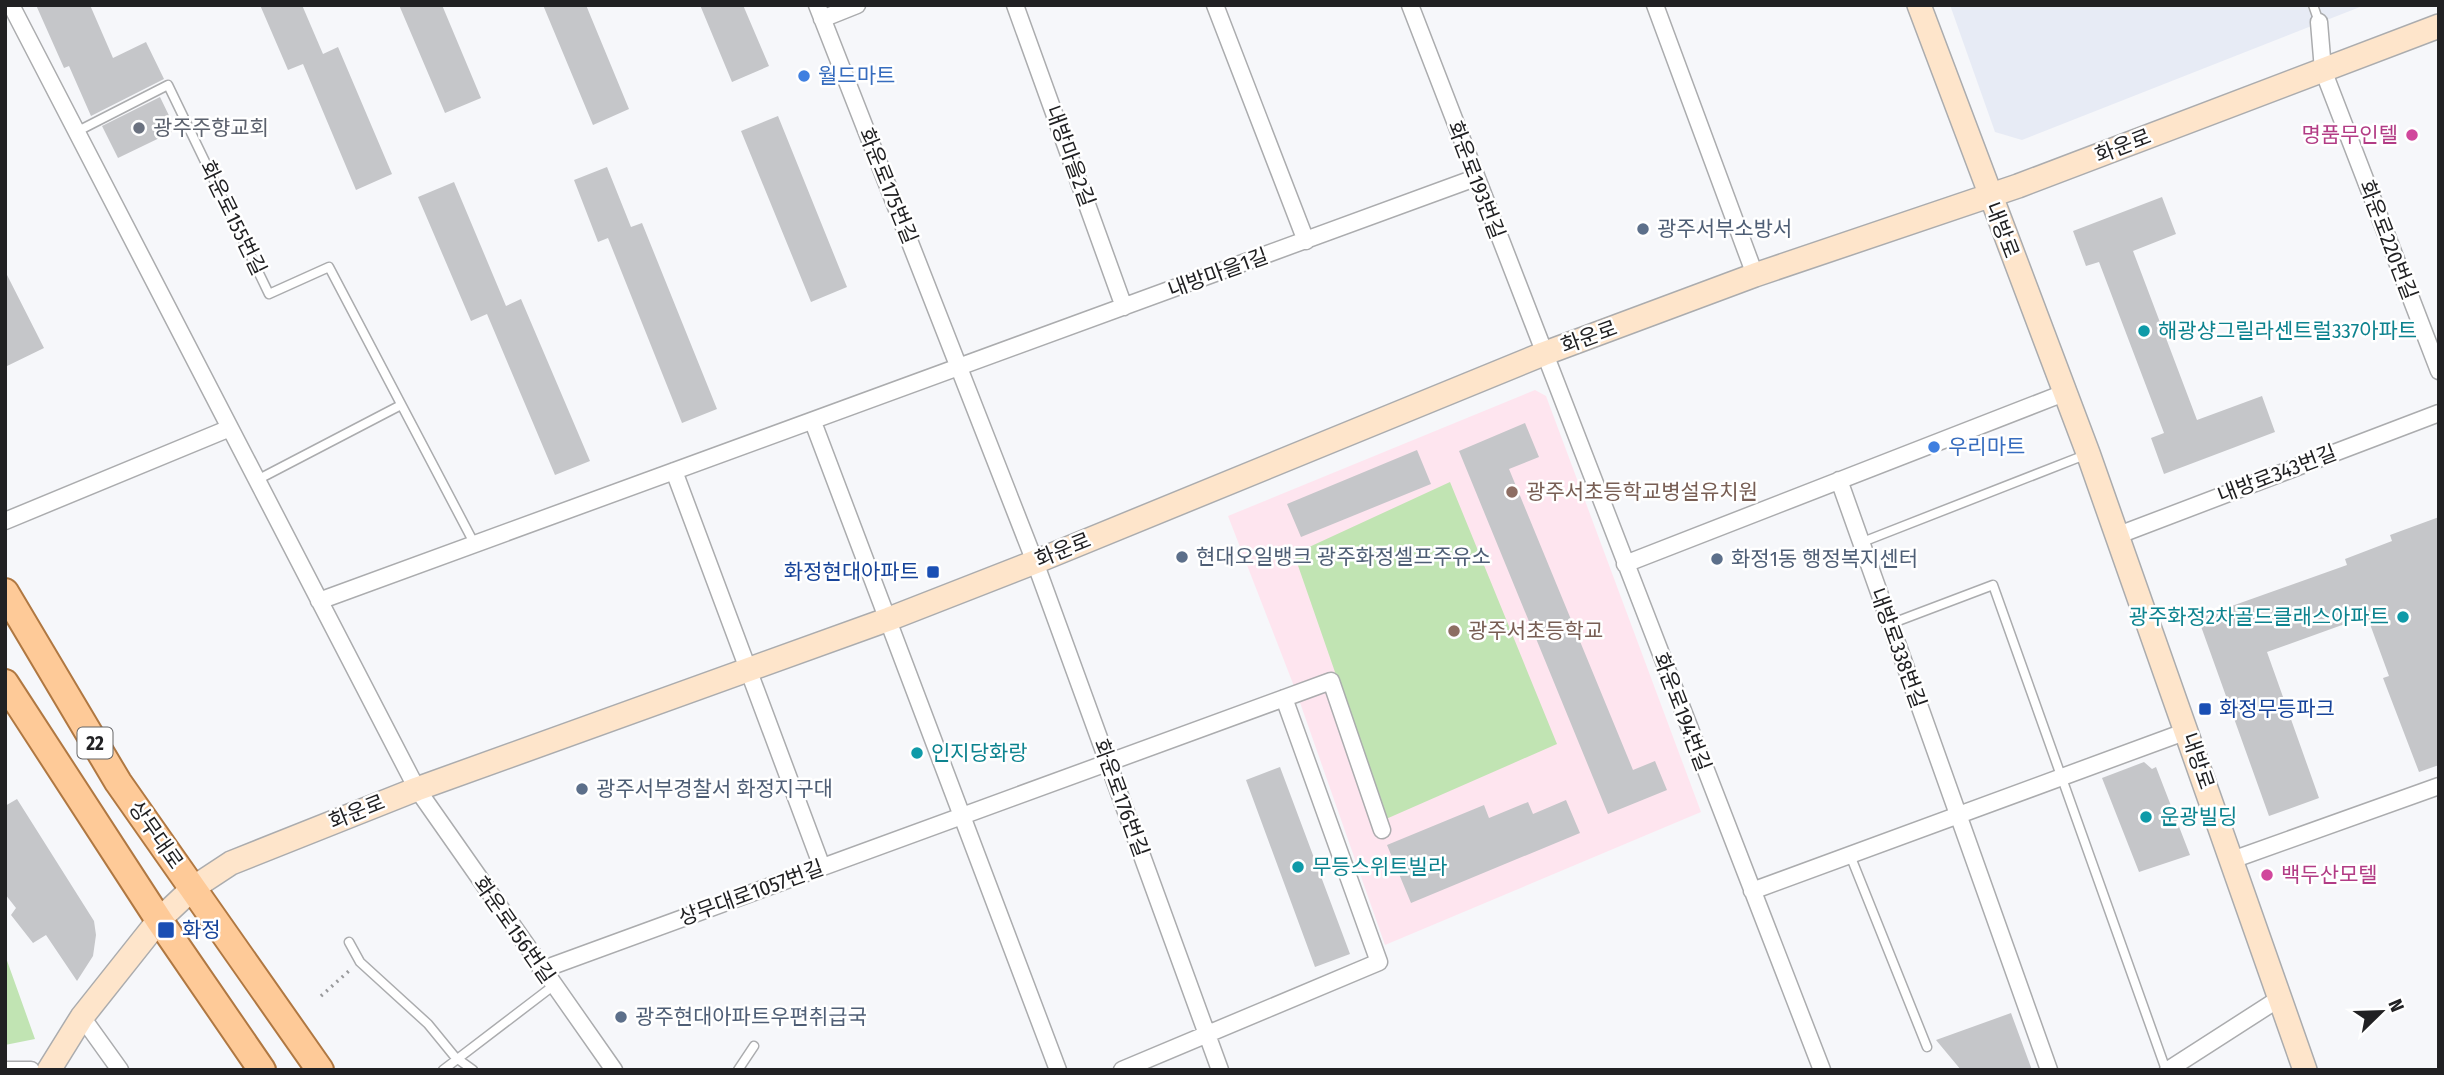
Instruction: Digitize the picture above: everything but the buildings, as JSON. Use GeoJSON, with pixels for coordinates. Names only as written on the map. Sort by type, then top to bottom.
{"type":"FeatureCollection","features":[{"type":"Feature","properties":{"kind":"main road","name":"상무대로"},"geometry":{"type":"LineString","coordinates":[[5,592],[118,782],[320,1070]]}},
{"type":"Feature","properties":{"kind":"main road","name":"상무대로"},"geometry":{"type":"LineString","coordinates":[[5,683],[159,919],[262,1070]]}},
{"type":"Feature","properties":{"kind":"street"},"geometry":{"type":"LineString","coordinates":[[11,5],[417,789]]}},
{"type":"Feature","properties":{"kind":"street"},"geometry":{"type":"LineString","coordinates":[[819,12],[857,5]]}},
{"type":"Feature","properties":{"kind":"street","name":"내방마을2길"},"geometry":{"type":"LineString","coordinates":[[1015,5],[1125,307]]}},
{"type":"Feature","properties":{"kind":"street"},"geometry":{"type":"LineString","coordinates":[[1216,5],[1306,241]]}},
{"type":"Feature","properties":{"kind":"street","name":"화운로193번길"},"geometry":{"type":"LineString","coordinates":[[1410,5],[1543,354]]}},
{"type":"Feature","properties":{"kind":"street"},"geometry":{"type":"LineString","coordinates":[[1655,5],[1755,275]]}},
{"type":"Feature","properties":{"kind":"street","name":"내방로"},"geometry":{"type":"LineString","coordinates":[[1919,5],[2088,453],[2305,1070]]}},
{"type":"Feature","properties":{"kind":"street","name":"화운로175번길"},"geometry":{"type":"LineString","coordinates":[[819,12],[1035,562]]}},
{"type":"Feature","properties":{"kind":"street","name":"화운로220번길"},"geometry":{"type":"LineString","coordinates":[[2319,22],[2323,70],[2439,371]]}},
{"type":"Feature","properties":{"kind":"street","name":"화운로"},"geometry":{"type":"LineString","coordinates":[[48,1070],[82,1017],[159,919],[193,888],[231,863],[417,789],[889,619],[1543,354],[1755,275],[1989,196],[2439,26]]}},
{"type":"Feature","properties":{"kind":"street","name":"내방마을1길"},"geometry":{"type":"LineString","coordinates":[[960,367],[1475,178]]}},
{"type":"Feature","properties":{"kind":"street","name":"화운로194번길"},"geometry":{"type":"LineString","coordinates":[[1543,354],[1822,1070]]}},
{"type":"Feature","properties":{"kind":"street"},"geometry":{"type":"LineString","coordinates":[[319,601],[960,367]]}},
{"type":"Feature","properties":{"kind":"street"},"geometry":{"type":"LineString","coordinates":[[1625,564],[2064,393]]}},
{"type":"Feature","properties":{"kind":"street","name":"내방로343번길"},"geometry":{"type":"LineString","coordinates":[[2116,536],[2439,412]]}},
{"type":"Feature","properties":{"kind":"street"},"geometry":{"type":"LineString","coordinates":[[813,422],[1058,1070]]}},
{"type":"Feature","properties":{"kind":"street"},"geometry":{"type":"LineString","coordinates":[[5,521],[230,428]]}},
{"type":"Feature","properties":{"kind":"street"},"geometry":{"type":"LineString","coordinates":[[674,471],[822,867]]}},
{"type":"Feature","properties":{"kind":"street","name":"내방로338번길"},"geometry":{"type":"LineString","coordinates":[[1839,480],[2049,1070]]}},
{"type":"Feature","properties":{"kind":"street","name":"화운로176번길"},"geometry":{"type":"LineString","coordinates":[[1035,562],[1220,1070]]}},
{"type":"Feature","properties":{"kind":"street","name":"상무대로1057번길"},"geometry":{"type":"LineString","coordinates":[[541,970],[1331,681],[1382,831]]}},
{"type":"Feature","properties":{"kind":"street"},"geometry":{"type":"LineString","coordinates":[[1122,1070],[1379,962],[1291,696]]}},
{"type":"Feature","properties":{"kind":"street"},"geometry":{"type":"LineString","coordinates":[[1752,891],[2187,731]]}},
{"type":"Feature","properties":{"kind":"street"},"geometry":{"type":"LineString","coordinates":[[2232,860],[2439,786]]}},
{"type":"Feature","properties":{"kind":"street","name":"화운로156번길"},"geometry":{"type":"LineString","coordinates":[[417,789],[541,970],[614,1070]]}},
{"type":"Feature","properties":{"kind":"street"},"geometry":{"type":"LineString","coordinates":[[2167,1070],[2280,998]]}},
{"type":"Feature","properties":{"kind":"street"},"geometry":{"type":"LineString","coordinates":[[82,1017],[120,1070]]}},
{"type":"Feature","properties":{"kind":"street"},"geometry":{"type":"LineString","coordinates":[[5,1070],[31,1070]]}},
{"type":"Feature","properties":{"kind":"lane"},"geometry":{"type":"LineString","coordinates":[[2313,5],[2319,22]]}},
{"type":"Feature","properties":{"kind":"lane","name":"화운로155번길"},"geometry":{"type":"LineString","coordinates":[[76,132],[168,85],[269,294],[329,267],[474,543]]}},
{"type":"Feature","properties":{"kind":"lane"},"geometry":{"type":"LineString","coordinates":[[257,480],[401,405]]}},
{"type":"Feature","properties":{"kind":"lane"},"geometry":{"type":"LineString","coordinates":[[1860,543],[2088,453]]}},
{"type":"Feature","properties":{"kind":"lane"},"geometry":{"type":"LineString","coordinates":[[1890,624],[1993,586],[2064,776],[2167,1070]]}},
{"type":"Feature","properties":{"kind":"lane"},"geometry":{"type":"LineString","coordinates":[[1850,855],[1927,1047]]}},
{"type":"Feature","properties":{"kind":"lane"},"geometry":{"type":"LineString","coordinates":[[349,942],[360,962],[428,1024],[457,1059],[473,1070]]}},
{"type":"Feature","properties":{"kind":"lane"},"geometry":{"type":"LineString","coordinates":[[443,1070],[553,986]]}},
{"type":"Feature","properties":{"kind":"lane"},"geometry":{"type":"LineString","coordinates":[[738,1070],[754,1046]]}},
{"type":"Feature","properties":{"kind":"path"},"geometry":{"type":"LineString","coordinates":[[321,996],[360,962]]}},
{"type":"Feature","properties":{"kind":"shaded area"},"geometry":{"type":"Polygon","coordinates":[[[1950,5],[2365,5],[2022,140],[1995,132],[1950,5]]]}},
{"type":"Feature","properties":{"kind":"shaded area","name":"광주서초등학교"},"geometry":{"type":"Polygon","coordinates":[[[1535,390],[1546,396],[1701,812],[1385,945],[1297,694],[1228,516],[1535,390]]]}},
{"type":"Feature","properties":{"kind":"green space"},"geometry":{"type":"Polygon","coordinates":[[[1450,482],[1557,744],[1386,819],[1294,554],[1450,482]]]}},
{"type":"Feature","properties":{"kind":"green space"},"geometry":{"type":"Polygon","coordinates":[[[5,955],[35,1039],[5,1045],[5,955]]]}},
{"type":"Feature","properties":{"kind":"place","name":"월드마트"},"geometry":{"type":"Point","coordinates":[804,76]}},
{"type":"Feature","properties":{"kind":"place","name":"광주주향교회"},"geometry":{"type":"Point","coordinates":[139,128]}},
{"type":"Feature","properties":{"kind":"place","name":"명품무인텔"},"geometry":{"type":"Point","coordinates":[2412,135]}},
{"type":"Feature","properties":{"kind":"place","name":"광주서부소방서"},"geometry":{"type":"Point","coordinates":[1643,229]}},
{"type":"Feature","properties":{"kind":"place","name":"해광샹그릴라센트럴337아파트"},"geometry":{"type":"Point","coordinates":[2144,331]}},
{"type":"Feature","properties":{"kind":"place","name":"우리마트"},"geometry":{"type":"Point","coordinates":[1934,447]}},
{"type":"Feature","properties":{"kind":"place","name":"광주서초등학교병설유치원"},"geometry":{"type":"Point","coordinates":[1512,492]}},
{"type":"Feature","properties":{"kind":"place","name":"현대오일뱅크 광주화정셀프주유소"},"geometry":{"type":"Point","coordinates":[1182,557]}},
{"type":"Feature","properties":{"kind":"place","name":"화정1동 행정복지센터"},"geometry":{"type":"Point","coordinates":[1717,559]}},
{"type":"Feature","properties":{"kind":"place","name":"화정현대아파트"},"geometry":{"type":"Point","coordinates":[933,572]}},
{"type":"Feature","properties":{"kind":"place","name":"광주화정2차골드클래스아파트"},"geometry":{"type":"Point","coordinates":[2403,617]}},
{"type":"Feature","properties":{"kind":"place","name":"광주서초등학교"},"geometry":{"type":"Point","coordinates":[1454,631]}},
{"type":"Feature","properties":{"kind":"place","name":"화정무등파크"},"geometry":{"type":"Point","coordinates":[2205,709]}},
{"type":"Feature","properties":{"kind":"place","name":"인지당화랑"},"geometry":{"type":"Point","coordinates":[917,753]}},
{"type":"Feature","properties":{"kind":"place","name":"광주서부경찰서 화정지구대"},"geometry":{"type":"Point","coordinates":[582,789]}},
{"type":"Feature","properties":{"kind":"place","name":"운광빌딩"},"geometry":{"type":"Point","coordinates":[2146,817]}},
{"type":"Feature","properties":{"kind":"place","name":"무등스위트빌라"},"geometry":{"type":"Point","coordinates":[1298,867]}},
{"type":"Feature","properties":{"kind":"place","name":"백두산모텔"},"geometry":{"type":"Point","coordinates":[2267,875]}},
{"type":"Feature","properties":{"kind":"place","name":"화정"},"geometry":{"type":"Point","coordinates":[166,930]}},
{"type":"Feature","properties":{"kind":"place","name":"광주현대아파트우편취급국"},"geometry":{"type":"Point","coordinates":[621,1017]}}]}
